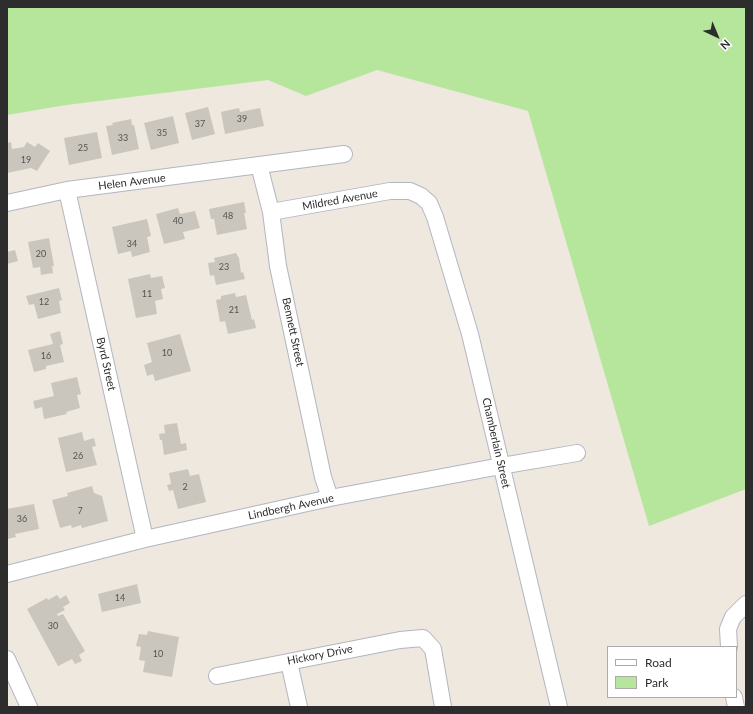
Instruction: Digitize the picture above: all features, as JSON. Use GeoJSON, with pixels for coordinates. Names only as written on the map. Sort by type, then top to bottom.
{"type":"FeatureCollection","features":[{"type":"Feature","properties":{"kind":"street","name":"Helen Avenue"},"geometry":{"type":"LineString","coordinates":[[7,203],[68,190],[344,154]]}},
{"type":"Feature","properties":{"kind":"street","name":"Bennett Street"},"geometry":{"type":"LineString","coordinates":[[258,165],[271,212],[278,266],[323,477],[330,498]]}},
{"type":"Feature","properties":{"kind":"street","name":"Byrd Street"},"geometry":{"type":"LineString","coordinates":[[68,190],[146,539]]}},
{"type":"Feature","properties":{"kind":"street","name":"Mildred Avenue"},"geometry":{"type":"LineString","coordinates":[[271,212],[390,191],[410,191]]}},
{"type":"Feature","properties":{"kind":"street","name":"Chamberlain Street"},"geometry":{"type":"LineString","coordinates":[[410,191],[422,196],[429,203],[435,217],[470,334],[559,707]]}},
{"type":"Feature","properties":{"kind":"street","name":"Lindbergh Avenue"},"geometry":{"type":"LineString","coordinates":[[7,574],[146,539],[330,498],[577,453]]}},
{"type":"Feature","properties":{"kind":"street"},"geometry":{"type":"LineString","coordinates":[[729,646],[728,629],[733,617],[746,604]]}},
{"type":"Feature","properties":{"kind":"street","name":"Hickory Drive"},"geometry":{"type":"LineString","coordinates":[[217,676],[400,640],[423,638],[433,648],[443,707]]}},
{"type":"Feature","properties":{"kind":"street"},"geometry":{"type":"LineString","coordinates":[[7,659],[29,707]]}},
{"type":"Feature","properties":{"kind":"street"},"geometry":{"type":"LineString","coordinates":[[289,662],[299,707]]}},
{"type":"Feature","properties":{"kind":"green space"},"geometry":{"type":"Polygon","coordinates":[[[7,7],[746,7],[746,489],[649,526],[528,111],[377,70],[306,96],[268,80],[66,105],[7,115],[7,7]]]}},
{"type":"Feature","properties":{"kind":"building"},"geometry":{"type":"Polygon","coordinates":[[[208,107],[215,134],[192,140],[185,113],[208,107]]]}},
{"type":"Feature","properties":{"kind":"building"},"geometry":{"type":"Polygon","coordinates":[[[239,108],[240,112],[260,108],[264,126],[225,134],[221,112],[239,108]]]}},
{"type":"Feature","properties":{"kind":"building"},"geometry":{"type":"Polygon","coordinates":[[[173,116],[179,143],[151,150],[144,123],[173,116]]]}},
{"type":"Feature","properties":{"kind":"building"},"geometry":{"type":"Polygon","coordinates":[[[131,119],[132,125],[134,125],[139,149],[112,155],[106,126],[113,125],[112,123],[131,119]]]}},
{"type":"Feature","properties":{"kind":"building"},"geometry":{"type":"Polygon","coordinates":[[[97,132],[102,158],[69,165],[64,138],[97,132]]]}},
{"type":"Feature","properties":{"kind":"building"},"geometry":{"type":"Polygon","coordinates":[[[11,142],[12,149],[24,147],[27,142],[35,147],[38,143],[50,151],[37,171],[31,168],[7,173],[7,143],[11,142]]]}},
{"type":"Feature","properties":{"kind":"building"},"geometry":{"type":"Polygon","coordinates":[[[244,202],[246,213],[244,213],[247,229],[217,235],[214,219],[211,219],[209,209],[244,202]]]}},
{"type":"Feature","properties":{"kind":"building"},"geometry":{"type":"Polygon","coordinates":[[[178,208],[180,214],[195,211],[200,228],[183,232],[185,239],[164,244],[156,214],[178,208]]]}},
{"type":"Feature","properties":{"kind":"building"},"geometry":{"type":"Polygon","coordinates":[[[147,219],[151,236],[147,237],[150,252],[132,257],[131,251],[118,254],[112,227],[147,219]]]}},
{"type":"Feature","properties":{"kind":"building"},"geometry":{"type":"Polygon","coordinates":[[[49,238],[54,266],[52,266],[53,273],[41,275],[40,267],[33,268],[28,242],[49,238]]]}},
{"type":"Feature","properties":{"kind":"building"},"geometry":{"type":"Polygon","coordinates":[[[15,250],[18,261],[7,264],[7,252],[15,250]]]}},
{"type":"Feature","properties":{"kind":"building"},"geometry":{"type":"Polygon","coordinates":[[[236,253],[239,258],[241,273],[243,272],[245,279],[216,285],[214,275],[210,276],[208,263],[215,262],[214,258],[236,253]]]}},
{"type":"Feature","properties":{"kind":"building"},"geometry":{"type":"Polygon","coordinates":[[[150,274],[151,278],[162,276],[165,288],[161,289],[163,299],[155,301],[157,314],[136,318],[128,279],[150,274]]]}},
{"type":"Feature","properties":{"kind":"building"},"geometry":{"type":"Polygon","coordinates":[[[59,288],[62,300],[59,301],[61,313],[38,319],[34,304],[29,305],[26,296],[59,288]]]}},
{"type":"Feature","properties":{"kind":"building"},"geometry":{"type":"Polygon","coordinates":[[[235,293],[236,297],[246,295],[252,320],[254,319],[256,328],[228,334],[225,321],[220,322],[216,300],[221,299],[221,296],[235,293]]]}},
{"type":"Feature","properties":{"kind":"building"},"geometry":{"type":"Polygon","coordinates":[[[60,331],[63,344],[60,345],[64,362],[46,366],[46,369],[34,372],[28,350],[53,344],[50,334],[60,331]]]}},
{"type":"Feature","properties":{"kind":"building"},"geometry":{"type":"Polygon","coordinates":[[[180,334],[191,371],[155,381],[153,374],[147,376],[144,365],[152,362],[147,343],[180,334]]]}},
{"type":"Feature","properties":{"kind":"building"},"geometry":{"type":"Polygon","coordinates":[[[77,377],[81,394],[77,395],[80,408],[66,412],[67,414],[44,419],[42,407],[35,409],[33,401],[54,396],[51,383],[77,377]]]}},
{"type":"Feature","properties":{"kind":"building"},"geometry":{"type":"Polygon","coordinates":[[[177,423],[181,444],[186,443],[187,450],[164,455],[162,440],[160,440],[159,434],[165,433],[164,425],[177,423]]]}},
{"type":"Feature","properties":{"kind":"building"},"geometry":{"type":"Polygon","coordinates":[[[82,432],[84,441],[94,438],[96,446],[92,447],[97,465],[66,472],[58,438],[82,432]]]}},
{"type":"Feature","properties":{"kind":"building"},"geometry":{"type":"Polygon","coordinates":[[[188,469],[190,476],[199,474],[206,502],[178,509],[173,490],[169,491],[167,485],[171,484],[169,473],[188,469]]]}},
{"type":"Feature","properties":{"kind":"building"},"geometry":{"type":"Polygon","coordinates":[[[92,486],[94,493],[102,496],[108,521],[82,528],[81,525],[72,528],[71,525],[60,528],[52,500],[68,496],[67,493],[92,486]]]}},
{"type":"Feature","properties":{"kind":"building"},"geometry":{"type":"Polygon","coordinates":[[[34,504],[39,529],[15,534],[16,537],[7,539],[7,509],[34,504]]]}},
{"type":"Feature","properties":{"kind":"building"},"geometry":{"type":"Polygon","coordinates":[[[137,584],[141,603],[102,612],[98,594],[137,584]]]}},
{"type":"Feature","properties":{"kind":"building"},"geometry":{"type":"Polygon","coordinates":[[[57,595],[60,599],[66,595],[70,603],[63,607],[65,610],[57,614],[58,616],[63,614],[85,651],[79,655],[82,661],[75,664],[72,659],[58,666],[27,609],[47,598],[48,600],[57,595]]]}},
{"type":"Feature","properties":{"kind":"building"},"geometry":{"type":"Polygon","coordinates":[[[148,631],[179,637],[172,677],[143,672],[145,661],[139,660],[141,647],[136,646],[139,634],[147,635],[148,631]]]}}]}
